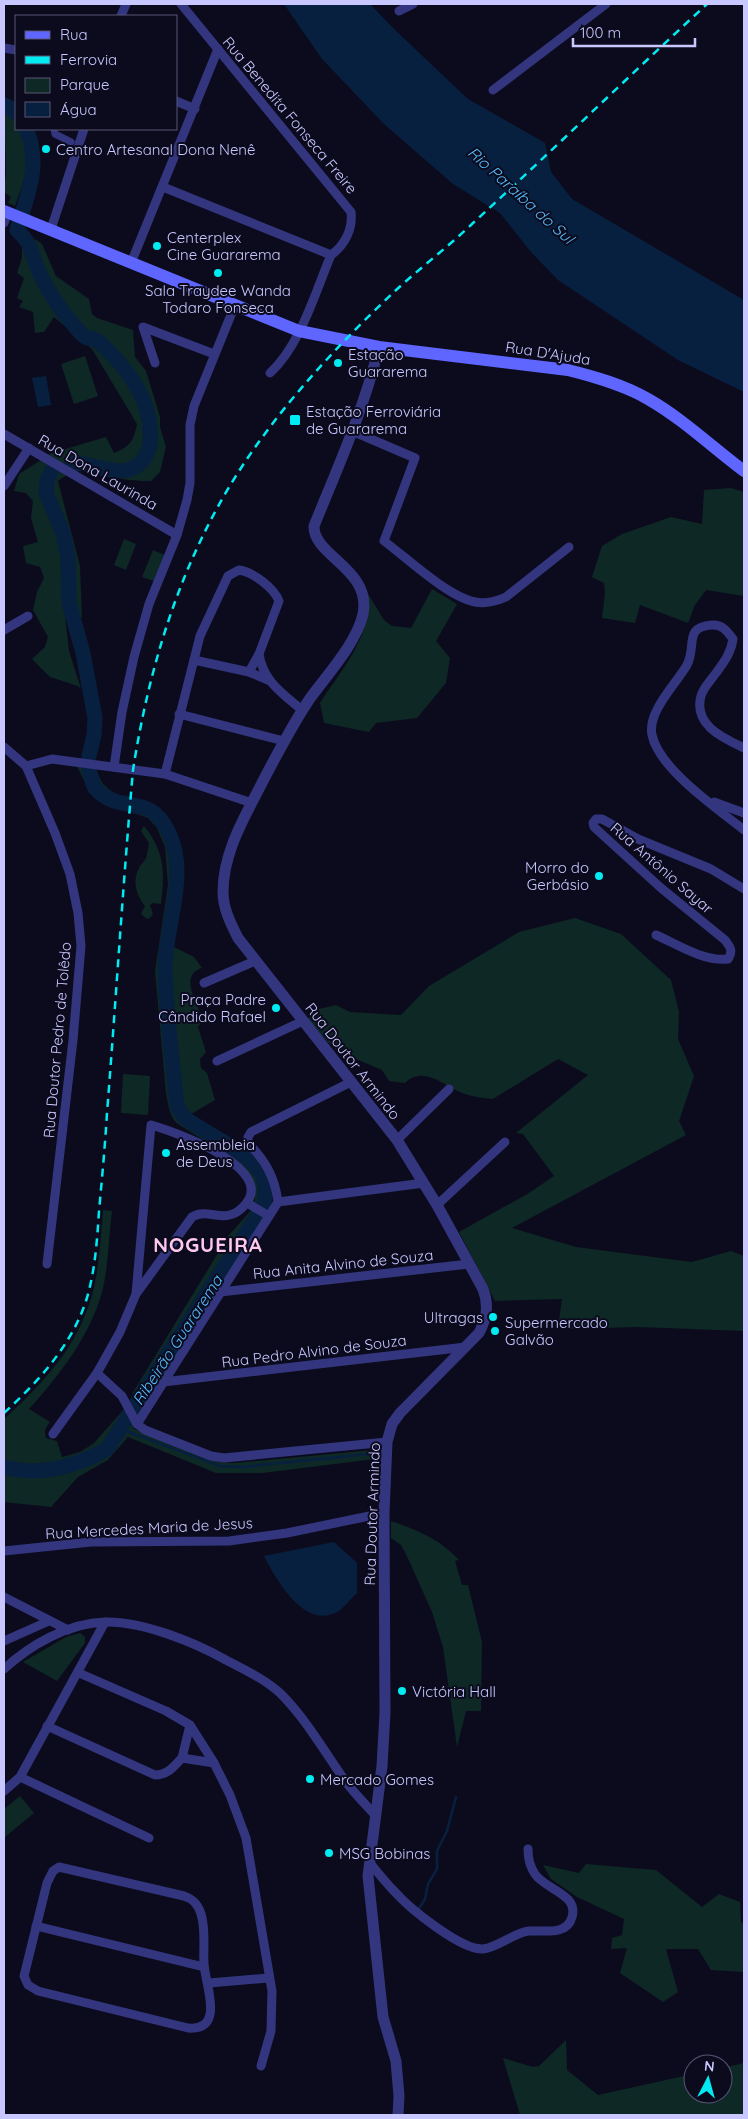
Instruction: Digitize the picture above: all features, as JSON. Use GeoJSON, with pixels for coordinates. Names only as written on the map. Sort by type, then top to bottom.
{"type":"FeatureCollection","features":[{"type":"Feature","properties":{"kind":"main road","name":"Rua D'Ajuda"},"geometry":{"type":"LineString","coordinates":[[7,215],[30,220],[299,330],[379,347],[568,370],[597,377],[624,387],[648,399],[693,429],[744,471]]}},
{"type":"Feature","properties":{"kind":"street","name":"Rua Benedita Fonseca Freire"},"geometry":{"type":"LineString","coordinates":[[181,4],[351,212],[351,227],[347,236],[338,250],[331,255],[299,330],[282,362],[270,374]]}},
{"type":"Feature","properties":{"kind":"street"},"geometry":{"type":"LineString","coordinates":[[399,11],[413,4]]}},
{"type":"Feature","properties":{"kind":"street"},"geometry":{"type":"LineString","coordinates":[[493,90],[606,4]]}},
{"type":"Feature","properties":{"kind":"street"},"geometry":{"type":"LineString","coordinates":[[132,263],[218,49]]}},
{"type":"Feature","properties":{"kind":"street"},"geometry":{"type":"LineString","coordinates":[[178,102],[194,109]]}},
{"type":"Feature","properties":{"kind":"street"},"geometry":{"type":"LineString","coordinates":[[54,130],[55,134],[71,142]]}},
{"type":"Feature","properties":{"kind":"street"},"geometry":{"type":"LineString","coordinates":[[51,229],[84,130]]}},
{"type":"Feature","properties":{"kind":"street"},"geometry":{"type":"LineString","coordinates":[[163,187],[331,255]]}},
{"type":"Feature","properties":{"kind":"street"},"geometry":{"type":"LineString","coordinates":[[114,767],[122,712],[134,657],[149,604],[178,535],[190,482],[190,425],[194,406],[235,305]]}},
{"type":"Feature","properties":{"kind":"street"},"geometry":{"type":"LineString","coordinates":[[155,363],[143,327],[214,354]]}},
{"type":"Feature","properties":{"kind":"street","name":"Rua Doutor Armindo"},"geometry":{"type":"LineString","coordinates":[[379,347],[370,381],[314,530],[323,546],[359,584],[363,596],[362,615],[344,651],[302,710],[252,803],[229,855],[224,877],[223,894],[231,923],[238,938],[397,1140],[437,1205],[483,1289],[487,1301],[485,1323],[479,1333],[400,1413],[392,1424],[387,1442],[384,1513],[386,1713],[368,1876],[383,2016],[396,2061],[399,2096],[398,2115]]}},
{"type":"Feature","properties":{"kind":"street"},"geometry":{"type":"LineString","coordinates":[[352,431],[415,458],[384,541],[449,591],[476,602],[496,601],[506,597],[569,547]]}},
{"type":"Feature","properties":{"kind":"street","name":"Rua Dona Laurinda"},"geometry":{"type":"LineString","coordinates":[[4,434],[178,535]]}},
{"type":"Feature","properties":{"kind":"street"},"geometry":{"type":"LineString","coordinates":[[4,486],[29,448]]}},
{"type":"Feature","properties":{"kind":"street"},"geometry":{"type":"LineString","coordinates":[[165,774],[179,714],[206,620],[228,576],[239,570],[252,575],[273,592],[279,601],[259,654],[249,672]]}},
{"type":"Feature","properties":{"kind":"street"},"geometry":{"type":"LineString","coordinates":[[4,630],[28,616]]}},
{"type":"Feature","properties":{"kind":"street"},"geometry":{"type":"LineString","coordinates":[[744,748],[713,731],[701,717],[699,708],[701,695],[729,655],[733,638],[726,629],[716,624],[698,628],[693,632],[688,663],[657,709],[653,721],[652,734],[662,756],[673,770],[744,830]]}},
{"type":"Feature","properties":{"kind":"street"},"geometry":{"type":"LineString","coordinates":[[259,654],[260,662],[268,680]]}},
{"type":"Feature","properties":{"kind":"street"},"geometry":{"type":"LineString","coordinates":[[194,660],[249,672],[268,680],[302,710]]}},
{"type":"Feature","properties":{"kind":"street"},"geometry":{"type":"LineString","coordinates":[[179,714],[284,741]]}},
{"type":"Feature","properties":{"kind":"street","name":"Rua Doutor Pedro de Tolêdo"},"geometry":{"type":"LineString","coordinates":[[4,747],[26,766],[55,833],[70,874],[78,913],[81,946],[70,1069],[47,1264]]}},
{"type":"Feature","properties":{"kind":"street"},"geometry":{"type":"LineString","coordinates":[[26,766],[52,759],[165,774],[252,803]]}},
{"type":"Feature","properties":{"kind":"street"},"geometry":{"type":"LineString","coordinates":[[707,800],[744,813]]}},
{"type":"Feature","properties":{"kind":"street","name":"Rua Antônio Sayar"},"geometry":{"type":"LineString","coordinates":[[656,934],[696,953],[719,960],[728,959],[731,954],[731,948],[726,940],[661,888],[594,827],[592,823],[596,819],[602,819],[638,838],[712,869],[744,889]]}},
{"type":"Feature","properties":{"kind":"street"},"geometry":{"type":"LineString","coordinates":[[204,983],[255,961]]}},
{"type":"Feature","properties":{"kind":"street"},"geometry":{"type":"LineString","coordinates":[[217,1061],[303,1022]]}},
{"type":"Feature","properties":{"kind":"street"},"geometry":{"type":"LineString","coordinates":[[278,1202],[273,1176],[259,1154],[248,1143],[248,1137],[251,1132],[351,1082]]}},
{"type":"Feature","properties":{"kind":"street"},"geometry":{"type":"LineString","coordinates":[[397,1140],[449,1090]]}},
{"type":"Feature","properties":{"kind":"street"},"geometry":{"type":"LineString","coordinates":[[53,1434],[97,1373],[120,1332],[136,1294],[192,1217],[199,1213],[221,1217],[230,1216],[248,1204],[252,1186],[244,1171],[231,1161],[176,1132],[151,1125],[136,1294]]}},
{"type":"Feature","properties":{"kind":"street"},"geometry":{"type":"LineString","coordinates":[[437,1205],[505,1142]]}},
{"type":"Feature","properties":{"kind":"street"},"geometry":{"type":"LineString","coordinates":[[135,1421],[163,1382],[267,1215],[278,1202],[424,1183]]}},
{"type":"Feature","properties":{"kind":"street"},"geometry":{"type":"LineString","coordinates":[[248,1204],[267,1215]]}},
{"type":"Feature","properties":{"kind":"street","name":"Rua Anita Alvino de Souza"},"geometry":{"type":"LineString","coordinates":[[220,1292],[469,1264]]}},
{"type":"Feature","properties":{"kind":"street","name":"Rua Pedro Alvino de Souza"},"geometry":{"type":"LineString","coordinates":[[163,1382],[467,1347]]}},
{"type":"Feature","properties":{"kind":"street"},"geometry":{"type":"LineString","coordinates":[[97,1373],[122,1396],[135,1421],[145,1430],[211,1456],[224,1458],[387,1442]]}},
{"type":"Feature","properties":{"kind":"street","name":"Rua Mercedes Maria de Jesus"},"geometry":{"type":"LineString","coordinates":[[4,1551],[91,1542],[229,1541],[287,1533],[384,1513]]}},
{"type":"Feature","properties":{"kind":"street"},"geometry":{"type":"LineString","coordinates":[[4,1598],[68,1630]]}},
{"type":"Feature","properties":{"kind":"street"},"geometry":{"type":"LineString","coordinates":[[4,1641],[49,1621]]}},
{"type":"Feature","properties":{"kind":"street"},"geometry":{"type":"LineString","coordinates":[[4,1669],[20,1654],[68,1630],[105,1622],[143,1627],[180,1637],[260,1678],[280,1694],[303,1720],[347,1784],[376,1816]]}},
{"type":"Feature","properties":{"kind":"street"},"geometry":{"type":"LineString","coordinates":[[4,1792],[20,1777],[105,1622]]}},
{"type":"Feature","properties":{"kind":"street"},"geometry":{"type":"LineString","coordinates":[[78,1673],[166,1711],[190,1725],[230,1795],[246,1838],[268,1978],[272,1991],[271,2031],[261,2066]]}},
{"type":"Feature","properties":{"kind":"street"},"geometry":{"type":"LineString","coordinates":[[47,1726],[155,1775],[162,1775],[182,1758],[190,1725]]}},
{"type":"Feature","properties":{"kind":"street"},"geometry":{"type":"LineString","coordinates":[[182,1758],[214,1764]]}},
{"type":"Feature","properties":{"kind":"street"},"geometry":{"type":"LineString","coordinates":[[20,1777],[149,1838]]}},
{"type":"Feature","properties":{"kind":"street"},"geometry":{"type":"LineString","coordinates":[[370,1863],[395,1893],[423,1918],[465,1945],[476,1949],[485,1949],[518,1934],[562,1930],[569,1924],[573,1916],[571,1904],[564,1895],[548,1887],[535,1875],[529,1862],[528,1849]]}},
{"type":"Feature","properties":{"kind":"street"},"geometry":{"type":"LineString","coordinates":[[59,1867],[184,1896],[196,1902],[202,1915],[204,1966],[209,1983],[212,2007],[208,2021],[194,2029],[38,1991],[28,1985],[24,1976],[47,1883],[53,1872],[59,1867]]}},
{"type":"Feature","properties":{"kind":"street"},"geometry":{"type":"LineString","coordinates":[[36,1926],[204,1966]]}},
{"type":"Feature","properties":{"kind":"street"},"geometry":{"type":"LineString","coordinates":[[209,1983],[268,1978]]}},
{"type":"Feature","properties":{"kind":"green space"},"geometry":{"type":"Polygon","coordinates":[[[4,110],[15,120],[15,130],[21,130],[27,149],[26,168],[15,206],[8,203],[11,197],[4,192],[6,173],[4,110]]]}},
{"type":"Feature","properties":{"kind":"green space"},"geometry":{"type":"Polygon","coordinates":[[[35,239],[42,244],[56,276],[89,299],[92,314],[97,318],[133,330],[135,357],[146,371],[160,417],[160,427],[166,447],[160,472],[151,481],[127,480],[95,472],[81,471],[66,475],[58,481],[80,566],[82,617],[65,616],[69,651],[81,689],[78,686],[50,677],[32,659],[45,647],[48,637],[33,610],[37,592],[44,578],[40,567],[26,563],[23,546],[38,542],[31,518],[33,501],[26,493],[14,491],[19,474],[52,453],[106,437],[114,453],[128,445],[134,435],[137,424],[92,349],[54,317],[44,332],[35,333],[33,312],[19,307],[23,301],[17,298],[24,278],[17,273],[22,258],[22,242],[32,243],[35,239]]]}},
{"type":"Feature","properties":{"kind":"green space"},"geometry":{"type":"Polygon","coordinates":[[[85,356],[98,396],[74,404],[61,364],[85,356]]]}},
{"type":"Feature","properties":{"kind":"green space"},"geometry":{"type":"Polygon","coordinates":[[[731,488],[744,492],[744,596],[706,590],[695,605],[688,623],[640,605],[635,623],[602,618],[605,593],[604,583],[592,577],[602,546],[622,534],[671,517],[702,524],[704,490],[731,488]]]}},
{"type":"Feature","properties":{"kind":"green space"},"geometry":{"type":"Polygon","coordinates":[[[124,539],[136,544],[126,570],[114,565],[124,539]]]}},
{"type":"Feature","properties":{"kind":"green space"},"geometry":{"type":"Polygon","coordinates":[[[153,550],[165,555],[154,581],[142,577],[153,550]]]}},
{"type":"Feature","properties":{"kind":"green space"},"geometry":{"type":"Polygon","coordinates":[[[365,589],[384,620],[392,626],[411,628],[432,589],[457,604],[436,641],[450,658],[446,683],[417,718],[376,723],[369,732],[324,723],[320,703],[350,658],[362,634],[368,606],[365,589]]]}},
{"type":"Feature","properties":{"kind":"green space"},"geometry":{"type":"Polygon","coordinates":[[[77,766],[97,771],[101,781],[108,789],[127,797],[126,811],[108,804],[96,796],[90,790],[77,766]]]}},
{"type":"Feature","properties":{"kind":"green space"},"geometry":{"type":"Polygon","coordinates":[[[134,798],[158,810],[169,822],[176,836],[181,851],[182,883],[174,947],[194,957],[202,968],[191,977],[190,984],[203,1020],[198,1027],[206,1052],[200,1059],[201,1068],[207,1073],[215,1100],[193,1113],[189,1113],[247,1150],[260,1161],[268,1174],[271,1190],[267,1210],[254,1203],[255,1188],[251,1176],[244,1166],[234,1157],[180,1125],[174,1120],[170,1111],[166,1094],[155,971],[168,885],[165,847],[157,828],[148,818],[133,813],[134,798]]]}},
{"type":"Feature","properties":{"kind":"green space"},"geometry":{"type":"Polygon","coordinates":[[[144,826],[160,854],[163,873],[161,904],[153,903],[150,905],[153,914],[147,919],[141,914],[145,906],[137,893],[135,883],[137,873],[148,851],[149,843],[141,831],[144,826]]]}},
{"type":"Feature","properties":{"kind":"green space"},"geometry":{"type":"Polygon","coordinates":[[[575,918],[621,934],[671,980],[679,1012],[678,1039],[694,1076],[679,1121],[686,1135],[512,1228],[576,1247],[692,1262],[731,1251],[744,1256],[744,1331],[639,1327],[568,1329],[559,1320],[562,1299],[495,1301],[459,1232],[529,1193],[554,1176],[523,1134],[516,1133],[588,1075],[558,1059],[493,1099],[465,1094],[427,1077],[412,1078],[405,1083],[389,1081],[382,1070],[337,1051],[308,1022],[310,1011],[336,1005],[350,1012],[401,1015],[429,986],[519,932],[575,918]]]}},
{"type":"Feature","properties":{"kind":"green space"},"geometry":{"type":"Polygon","coordinates":[[[123,1074],[150,1076],[148,1115],[121,1113],[123,1074]]]}},
{"type":"Feature","properties":{"kind":"green space"},"geometry":{"type":"Polygon","coordinates":[[[252,1209],[264,1216],[140,1409],[132,1394],[229,1235],[252,1209]]]}},
{"type":"Feature","properties":{"kind":"green space"},"geometry":{"type":"Polygon","coordinates":[[[103,1210],[112,1211],[106,1273],[97,1308],[82,1340],[72,1355],[29,1409],[50,1422],[45,1430],[46,1438],[57,1441],[62,1457],[80,1452],[94,1443],[124,1409],[134,1429],[218,1462],[234,1463],[373,1450],[375,1459],[263,1473],[216,1473],[128,1437],[108,1460],[78,1477],[51,1507],[4,1502],[4,1419],[51,1371],[78,1330],[90,1303],[96,1277],[103,1210]]]}},
{"type":"Feature","properties":{"kind":"green space"},"geometry":{"type":"Polygon","coordinates":[[[391,1521],[428,1536],[444,1546],[459,1560],[455,1561],[462,1585],[468,1585],[482,1642],[481,1711],[466,1711],[457,1747],[443,1647],[432,1612],[406,1554],[401,1545],[391,1538],[391,1521]]]}},
{"type":"Feature","properties":{"kind":"green space"},"geometry":{"type":"Polygon","coordinates":[[[80,1633],[85,1637],[85,1643],[57,1681],[23,1662],[66,1637],[80,1633]]]}},
{"type":"Feature","properties":{"kind":"green space"},"geometry":{"type":"Polygon","coordinates":[[[20,1796],[34,1813],[5,1837],[4,1809],[20,1796]]]}},
{"type":"Feature","properties":{"kind":"green space"},"geometry":{"type":"Polygon","coordinates":[[[586,1864],[656,1870],[702,1907],[719,1894],[740,1902],[741,1922],[744,1925],[744,1972],[711,1970],[698,1949],[666,1949],[678,1992],[663,2002],[620,1973],[627,1948],[611,1949],[612,1938],[622,1935],[624,1919],[577,1897],[551,1879],[543,1865],[579,1873],[586,1864]]]}},
{"type":"Feature","properties":{"kind":"green space"},"geometry":{"type":"Polygon","coordinates":[[[566,2040],[567,2070],[598,2095],[683,2076],[683,2104],[733,2104],[733,2066],[744,2063],[744,2115],[520,2115],[503,2058],[533,2067],[539,2066],[566,2040]]]}},
{"type":"Feature","properties":{"kind":"water","name":"Rio Paraíba do Sul"},"geometry":{"type":"Polygon","coordinates":[[[284,4],[370,4],[468,99],[545,143],[551,172],[572,199],[744,300],[744,392],[678,360],[558,280],[531,252],[500,213],[453,184],[384,124],[322,59],[284,4]]]}},
{"type":"Feature","properties":{"kind":"water"},"geometry":{"type":"Polygon","coordinates":[[[46,376],[51,405],[38,407],[32,378],[46,376]]]}},
{"type":"Feature","properties":{"kind":"water"},"geometry":{"type":"Polygon","coordinates":[[[334,1542],[357,1563],[357,1593],[337,1612],[325,1616],[313,1614],[303,1608],[284,1589],[264,1556],[334,1542]]]}},
{"type":"Feature","properties":{"kind":"waterway"},"geometry":{"type":"LineString","coordinates":[[4,105],[15,112]]}},
{"type":"Feature","properties":{"kind":"waterway","name":"Ribeirão Guararema"},"geometry":{"type":"LineString","coordinates":[[26,130],[31,142],[33,167],[17,230],[28,243],[41,276],[60,308],[82,335],[99,342],[129,375],[143,400],[150,428],[148,451],[142,462],[131,469],[117,471],[87,464],[72,463]]}},
{"type":"Feature","properties":{"kind":"waterway","name":"Ribeirão Guararema"},"geometry":{"type":"LineString","coordinates":[[52,470],[47,480],[46,493],[63,533],[68,558],[69,603],[83,653],[95,718],[94,735],[89,756]]}},
{"type":"Feature","properties":{"kind":"waterway","name":"Ribeirão Guararema"},"geometry":{"type":"LineString","coordinates":[[4,1467],[31,1471],[57,1468],[83,1461],[107,1449],[264,1205],[265,1183],[258,1169],[240,1152],[185,1118],[178,1108],[169,1034],[165,969],[177,883],[175,849],[169,833],[161,820],[152,812],[143,807],[114,801],[104,796],[95,788],[89,770]]}},
{"type":"Feature","properties":{"kind":"waterway"},"geometry":{"type":"LineString","coordinates":[[121,1429],[220,1466],[243,1467],[369,1454]]}},
{"type":"Feature","properties":{"kind":"waterway"},"geometry":{"type":"LineString","coordinates":[[418,1910],[425,1899],[428,1884],[437,1869],[437,1851],[447,1831],[456,1797]]}},
{"type":"Feature","properties":{"kind":"railway"},"geometry":{"type":"LineString","coordinates":[[4,1413],[41,1376],[72,1333],[86,1301],[92,1279],[104,1150],[133,770],[146,703],[163,637],[186,573],[200,542],[215,512],[252,451],[296,394],[344,341],[395,291],[532,169],[707,4]]}},
{"type":"Feature","properties":{"kind":"place","name":"Centro Artesanal Dona Nenê"},"geometry":{"type":"Point","coordinates":[46,149]}},
{"type":"Feature","properties":{"kind":"place","name":"Centerplex Cine Guararema"},"geometry":{"type":"Point","coordinates":[157,246]}},
{"type":"Feature","properties":{"kind":"place","name":"Sala Traydee Wanda Todaro Fonseca"},"geometry":{"type":"Point","coordinates":[218,273]}},
{"type":"Feature","properties":{"kind":"place","name":"Estação Guararema"},"geometry":{"type":"Point","coordinates":[338,363]}},
{"type":"Feature","properties":{"kind":"place","name":"Estação Ferroviária de Guararema"},"geometry":{"type":"Point","coordinates":[295,420]}},
{"type":"Feature","properties":{"kind":"place","name":"Morro do Gerbásio"},"geometry":{"type":"Point","coordinates":[599,876]}},
{"type":"Feature","properties":{"kind":"place","name":"Praça Padre Cândido Rafael"},"geometry":{"type":"Point","coordinates":[276,1008]}},
{"type":"Feature","properties":{"kind":"place","name":"Assembleia de Deus"},"geometry":{"type":"Point","coordinates":[166,1153]}},
{"type":"Feature","properties":{"kind":"place","name":"Ultragas"},"geometry":{"type":"Point","coordinates":[493,1317]}},
{"type":"Feature","properties":{"kind":"place","name":"Supermercado Galvão"},"geometry":{"type":"Point","coordinates":[495,1331]}},
{"type":"Feature","properties":{"kind":"place","name":"Victória Hall"},"geometry":{"type":"Point","coordinates":[402,1691]}},
{"type":"Feature","properties":{"kind":"place","name":"Mercado Gomes"},"geometry":{"type":"Point","coordinates":[310,1779]}},
{"type":"Feature","properties":{"kind":"place","name":"MSG Bobinas"},"geometry":{"type":"Point","coordinates":[329,1853]}},
{"type":"Feature","properties":{"kind":"district","name":"NOGUEIRA"},"geometry":{"type":"Point","coordinates":[208,1244]}}]}
